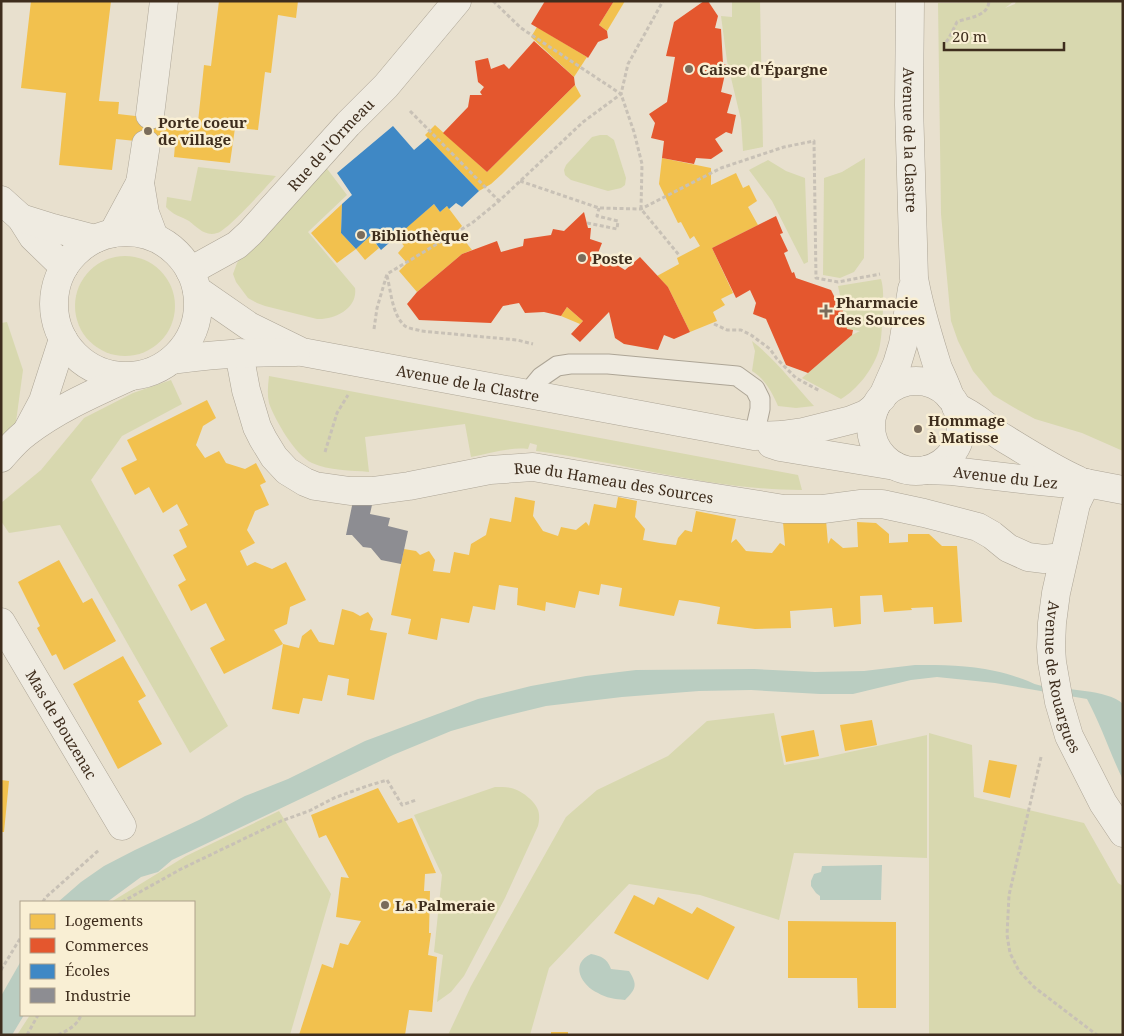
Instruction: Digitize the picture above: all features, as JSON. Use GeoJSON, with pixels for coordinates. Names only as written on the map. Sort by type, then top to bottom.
{"type":"FeatureCollection","features":[{"type":"Feature","properties":{"kind":"street"},"geometry":{"type":"LineString","coordinates":[[150,115],[164,1]]}},
{"type":"Feature","properties":{"kind":"street","name":"Rue de l'Ormeau"},"geometry":{"type":"LineString","coordinates":[[194,281],[250,233],[348,124],[386,86],[457,1]]}},
{"type":"Feature","properties":{"kind":"street","name":"Avenue de la Clastre"},"geometry":{"type":"LineString","coordinates":[[754,436],[803,432],[851,420],[866,414],[878,403],[897,364],[903,344],[914,278],[909,105],[910,1]]}},
{"type":"Feature","properties":{"kind":"street"},"geometry":{"type":"LineString","coordinates":[[146,144],[140,183],[145,213],[154,237]]}},
{"type":"Feature","properties":{"kind":"street"},"geometry":{"type":"LineString","coordinates":[[104,236],[140,183]]}},
{"type":"Feature","properties":{"kind":"street"},"geometry":{"type":"LineString","coordinates":[[1,200],[21,218],[33,237],[64,267]]}},
{"type":"Feature","properties":{"kind":"street"},"geometry":{"type":"LineString","coordinates":[[21,218],[53,228],[104,236]]}},
{"type":"Feature","properties":{"kind":"street"},"geometry":{"type":"LineString","coordinates":[[1,458],[26,433],[68,407],[129,377],[160,369],[180,353],[192,334],[198,312],[194,281],[179,254],[154,237],[134,232],[104,236],[77,250],[58,278],[54,289],[53,302],[57,326],[62,339],[72,352],[84,363],[98,371],[113,376],[129,377]]}},
{"type":"Feature","properties":{"kind":"street","name":"Avenue de la Clastre"},"geometry":{"type":"LineString","coordinates":[[914,278],[933,349],[953,402]]}},
{"type":"Feature","properties":{"kind":"street","name":"Avenue de la Clastre"},"geometry":{"type":"LineString","coordinates":[[194,281],[249,326],[302,352],[754,436],[780,447],[895,466]]}},
{"type":"Feature","properties":{"kind":"street"},"geometry":{"type":"LineString","coordinates":[[26,433],[43,401],[62,339]]}},
{"type":"Feature","properties":{"kind":"street"},"geometry":{"type":"LineString","coordinates":[[172,360],[206,355],[302,352]]}},
{"type":"Feature","properties":{"kind":"street","name":"Rue du Hameau des Sources"},"geometry":{"type":"LineString","coordinates":[[239,353],[246,390],[262,439],[274,457],[287,471],[315,486],[350,491],[372,491],[409,486],[490,470],[533,467],[784,509],[823,509],[862,504],[882,504],[978,527],[1008,548],[1028,557],[1044,559],[1063,558]]}},
{"type":"Feature","properties":{"kind":"street"},"geometry":{"type":"LineString","coordinates":[[919,382],[938,388],[953,402],[960,417],[961,428],[957,444],[945,460],[926,470],[910,470],[895,466],[881,455],[873,440],[871,424],[878,403],[886,393],[898,385],[919,382]]}},
{"type":"Feature","properties":{"kind":"street","name":"Avenue du Lez"},"geometry":{"type":"LineString","coordinates":[[953,402],[1002,437],[1070,476],[1086,483]]}},
{"type":"Feature","properties":{"kind":"street","name":"Avenue du Lez"},"geometry":{"type":"LineString","coordinates":[[926,470],[1040,481],[1086,483],[1123,490]]}},
{"type":"Feature","properties":{"kind":"street","name":"Avenue de Rouargues"},"geometry":{"type":"LineString","coordinates":[[1086,483],[1076,504],[1054,600],[1051,647],[1057,691],[1069,736],[1103,803],[1123,833]]}},
{"type":"Feature","properties":{"kind":"street","name":"Mas de Bouzenac"},"geometry":{"type":"LineString","coordinates":[[1,622],[122,826]]}},
{"type":"Feature","properties":{"kind":"lane"},"geometry":{"type":"LineString","coordinates":[[527,394],[541,377],[557,366],[570,364],[608,364],[737,376],[755,389],[760,399],[760,409],[754,436]]}},
{"type":"Feature","properties":{"kind":"path"},"geometry":{"type":"LineString","coordinates":[[493,1],[521,28],[621,94]]}},
{"type":"Feature","properties":{"kind":"path"},"geometry":{"type":"LineString","coordinates":[[664,1],[628,64],[621,94],[634,132],[642,164],[641,209],[679,255]]}},
{"type":"Feature","properties":{"kind":"path"},"geometry":{"type":"LineString","coordinates":[[910,48],[938,47],[944,44],[957,22],[982,14],[989,7],[989,1]]}},
{"type":"Feature","properties":{"kind":"path"},"geometry":{"type":"LineString","coordinates":[[386,86],[499,201]]}},
{"type":"Feature","properties":{"kind":"path"},"geometry":{"type":"LineString","coordinates":[[315,486],[337,413],[354,386],[364,388],[377,308],[387,274],[472,223],[499,201],[583,122],[621,94]]}},
{"type":"Feature","properties":{"kind":"path"},"geometry":{"type":"LineString","coordinates":[[520,181],[599,208],[641,209],[721,168],[784,147],[814,141],[816,278]]}},
{"type":"Feature","properties":{"kind":"path"},"geometry":{"type":"LineString","coordinates":[[587,223],[617,229],[618,221],[597,216],[599,208]]}},
{"type":"Feature","properties":{"kind":"path"},"geometry":{"type":"LineString","coordinates":[[387,274],[394,306],[399,318],[407,327],[421,331],[517,340],[542,346],[582,363]]}},
{"type":"Feature","properties":{"kind":"path"},"geometry":{"type":"LineString","coordinates":[[714,324],[727,330],[741,330],[751,335],[770,349],[796,378],[827,396]]}},
{"type":"Feature","properties":{"kind":"path"},"geometry":{"type":"LineString","coordinates":[[1057,691],[1046,731],[1009,895],[1007,935],[1010,953],[1019,971],[1034,988],[1097,1035]]}},
{"type":"Feature","properties":{"kind":"path"},"geometry":{"type":"LineString","coordinates":[[124,901],[181,870],[281,821],[334,798],[368,786],[387,780],[402,805],[416,800]]}},
{"type":"Feature","properties":{"kind":"path"},"geometry":{"type":"LineString","coordinates":[[44,901],[122,826]]}},
{"type":"Feature","properties":{"kind":"path"},"geometry":{"type":"LineString","coordinates":[[1,970],[20,939]]}},
{"type":"Feature","properties":{"kind":"path"},"geometry":{"type":"LineString","coordinates":[[27,1035],[37,1016]]}},
{"type":"Feature","properties":{"kind":"path"},"geometry":{"type":"LineString","coordinates":[[58,1035],[70,1030],[81,1016]]}},
{"type":"Feature","properties":{"kind":"green space"},"geometry":{"type":"Polygon","coordinates":[[[732,1],[760,1],[763,147],[743,151],[741,120],[727,61],[721,16],[732,17],[732,1]]]}},
{"type":"Feature","properties":{"kind":"green space"},"geometry":{"type":"Polygon","coordinates":[[[1016,1],[1123,1],[1123,451],[1082,433],[1035,419],[993,395],[973,371],[958,341],[951,321],[941,214],[938,3],[1013,2],[1005,8],[1015,4],[1016,1]]]}},
{"type":"Feature","properties":{"kind":"green space"},"geometry":{"type":"Polygon","coordinates":[[[607,135],[614,140],[626,178],[625,185],[621,188],[608,191],[571,180],[565,175],[566,165],[592,137],[607,135]]]}},
{"type":"Feature","properties":{"kind":"green space"},"geometry":{"type":"Polygon","coordinates":[[[865,158],[864,258],[854,272],[840,278],[823,275],[824,178],[842,172],[865,158]]]}},
{"type":"Feature","properties":{"kind":"green space"},"geometry":{"type":"Polygon","coordinates":[[[768,160],[786,171],[805,178],[808,262],[804,264],[772,201],[749,170],[768,160]]]}},
{"type":"Feature","properties":{"kind":"green space"},"geometry":{"type":"Polygon","coordinates":[[[325,166],[347,195],[308,232],[355,288],[355,295],[353,302],[343,312],[331,318],[317,319],[257,303],[248,298],[236,282],[233,274],[242,256],[325,166]]]}},
{"type":"Feature","properties":{"kind":"green space"},"geometry":{"type":"Polygon","coordinates":[[[198,167],[276,176],[229,225],[217,233],[209,234],[174,214],[166,207],[167,197],[191,201],[198,167]]]}},
{"type":"Feature","properties":{"kind":"green space"},"geometry":{"type":"Polygon","coordinates":[[[125,256],[144,260],[160,271],[171,287],[175,306],[171,325],[160,341],[144,352],[125,356],[106,352],[90,341],[79,325],[75,306],[79,287],[90,271],[106,260],[125,256]]]}},
{"type":"Feature","properties":{"kind":"green space"},"geometry":{"type":"Polygon","coordinates":[[[881,279],[883,310],[880,345],[873,364],[864,378],[841,399],[802,378],[852,335],[860,331],[847,329],[838,286],[881,279]]]}},
{"type":"Feature","properties":{"kind":"green space"},"geometry":{"type":"Polygon","coordinates":[[[7,322],[23,370],[13,444],[1,458],[1,323],[7,322]]]}},
{"type":"Feature","properties":{"kind":"green space"},"geometry":{"type":"Polygon","coordinates":[[[752,341],[777,364],[814,406],[796,408],[778,406],[768,386],[752,371],[755,351],[752,341]]]}},
{"type":"Feature","properties":{"kind":"green space"},"geometry":{"type":"Polygon","coordinates":[[[269,376],[798,475],[802,490],[768,489],[702,481],[536,451],[537,445],[530,443],[528,449],[507,450],[471,457],[465,424],[365,437],[369,472],[326,468],[312,463],[299,453],[281,427],[269,403],[269,376]]]}},
{"type":"Feature","properties":{"kind":"green space"},"geometry":{"type":"Polygon","coordinates":[[[171,380],[182,404],[122,436],[91,480],[228,726],[190,753],[60,525],[9,533],[1,521],[1,503],[41,470],[84,418],[133,393],[171,380]]]}},
{"type":"Feature","properties":{"kind":"green space"},"geometry":{"type":"Polygon","coordinates":[[[774,713],[784,765],[927,735],[927,858],[794,853],[779,920],[700,895],[629,884],[549,968],[530,1035],[448,1035],[471,986],[566,817],[597,790],[668,756],[707,721],[774,713]]]}},
{"type":"Feature","properties":{"kind":"green space"},"geometry":{"type":"Polygon","coordinates":[[[929,733],[972,745],[974,797],[1084,823],[1118,883],[1123,886],[1123,1035],[929,1035],[929,733]]]}},
{"type":"Feature","properties":{"kind":"green space"},"geometry":{"type":"Polygon","coordinates":[[[495,787],[515,789],[531,800],[539,812],[538,826],[505,898],[464,976],[451,992],[437,1002],[443,955],[434,952],[442,875],[414,815],[495,787]]]}},
{"type":"Feature","properties":{"kind":"green space"},"geometry":{"type":"Polygon","coordinates":[[[279,811],[331,894],[290,1035],[17,1035],[29,1016],[195,1016],[195,901],[113,901],[186,856],[279,811]]]}},
{"type":"Feature","properties":{"kind":"shaded area"},"geometry":{"type":"Polygon","coordinates":[[[915,665],[955,666],[985,669],[1007,674],[1040,686],[1107,695],[1123,704],[1123,780],[1087,699],[995,683],[937,677],[911,680],[853,694],[751,690],[699,691],[622,697],[546,706],[451,731],[393,755],[172,860],[158,872],[141,877],[108,901],[59,901],[81,882],[104,866],[245,796],[288,779],[365,741],[478,699],[531,686],[586,676],[636,670],[754,669],[815,672],[864,671],[915,665]]]}},
{"type":"Feature","properties":{"kind":"shaded area"},"geometry":{"type":"Polygon","coordinates":[[[882,865],[881,900],[820,900],[820,896],[811,886],[814,874],[821,872],[822,866],[882,865]]]}},
{"type":"Feature","properties":{"kind":"shaded area"},"geometry":{"type":"Polygon","coordinates":[[[591,954],[603,958],[608,962],[611,969],[629,971],[635,983],[632,993],[625,1000],[601,995],[592,990],[583,980],[579,969],[584,958],[591,954]]]}},
{"type":"Feature","properties":{"kind":"shaded area"},"geometry":{"type":"Polygon","coordinates":[[[20,963],[20,1016],[23,1016],[12,1035],[1,1035],[1,996],[20,963]]]}},
{"type":"Feature","properties":{"kind":"building: Logements"},"geometry":{"type":"Polygon","coordinates":[[[31,1],[111,1],[99,101],[119,102],[118,114],[193,124],[198,122],[204,65],[211,66],[219,1],[298,1],[296,18],[278,15],[271,73],[265,72],[258,130],[235,128],[230,163],[174,157],[175,145],[116,139],[112,170],[59,165],[66,93],[21,88],[31,1]]]}},
{"type":"Feature","properties":{"kind":"building: Logements"},"geometry":{"type":"Polygon","coordinates":[[[614,1],[625,1],[607,31],[599,25],[614,1]]]}},
{"type":"Feature","properties":{"kind":"building: Logements"},"geometry":{"type":"Polygon","coordinates":[[[537,27],[587,57],[574,77],[531,37],[537,27]]]}},
{"type":"Feature","properties":{"kind":"building: Logements"},"geometry":{"type":"Polygon","coordinates":[[[575,85],[581,96],[502,174],[491,184],[479,191],[425,135],[435,125],[487,172],[575,85]]]}},
{"type":"Feature","properties":{"kind":"building: Logements"},"geometry":{"type":"Polygon","coordinates":[[[662,158],[711,168],[711,185],[736,173],[743,188],[749,185],[757,201],[748,207],[758,225],[712,248],[733,293],[721,299],[725,305],[713,312],[717,321],[690,332],[668,287],[657,276],[679,264],[677,258],[700,246],[694,236],[690,239],[681,222],[678,223],[659,184],[662,158]]]}},
{"type":"Feature","properties":{"kind":"building: Logements"},"geometry":{"type":"Polygon","coordinates":[[[342,204],[341,233],[356,249],[337,263],[311,233],[342,204]]]}},
{"type":"Feature","properties":{"kind":"building: Logements"},"geometry":{"type":"Polygon","coordinates":[[[434,204],[440,212],[447,206],[462,226],[457,231],[472,250],[462,254],[417,292],[399,271],[407,263],[398,253],[404,246],[396,236],[434,204]]]}},
{"type":"Feature","properties":{"kind":"building: Logements"},"geometry":{"type":"Polygon","coordinates":[[[370,236],[379,248],[365,260],[356,249],[370,236]]]}},
{"type":"Feature","properties":{"kind":"building: Logements"},"geometry":{"type":"Polygon","coordinates":[[[567,307],[583,321],[580,324],[561,316],[567,307]]]}},
{"type":"Feature","properties":{"kind":"building: Logements"},"geometry":{"type":"Polygon","coordinates":[[[207,400],[216,418],[203,426],[196,445],[205,458],[219,451],[226,463],[245,469],[256,463],[266,482],[260,485],[269,505],[255,511],[247,530],[255,543],[240,551],[247,566],[255,562],[272,569],[286,562],[306,600],[290,607],[287,624],[274,630],[283,644],[224,674],[210,648],[225,640],[206,603],[191,611],[178,585],[186,580],[173,555],[187,547],[179,530],[188,525],[177,504],[163,513],[149,487],[135,495],[121,468],[137,460],[127,440],[207,400]]]}},
{"type":"Feature","properties":{"kind":"building: Logements"},"geometry":{"type":"Polygon","coordinates":[[[515,497],[535,501],[533,516],[543,531],[558,536],[561,527],[576,530],[586,522],[589,526],[594,504],[616,508],[618,497],[637,501],[635,517],[645,529],[643,540],[676,545],[678,538],[685,530],[692,532],[696,511],[736,519],[731,543],[736,539],[746,551],[772,553],[780,543],[785,546],[783,522],[826,520],[828,544],[831,538],[843,548],[858,547],[857,522],[876,523],[889,534],[889,543],[908,542],[908,534],[929,534],[942,546],[957,546],[962,622],[934,624],[933,607],[884,612],[882,595],[860,596],[861,624],[834,627],[832,608],[790,611],[791,628],[755,629],[717,624],[720,607],[699,603],[679,600],[674,616],[619,606],[622,588],[601,584],[599,595],[579,591],[575,608],[546,602],[545,611],[517,605],[518,588],[499,585],[495,610],[473,606],[469,623],[441,618],[437,640],[408,634],[411,619],[391,615],[404,549],[416,551],[420,555],[429,551],[435,560],[433,571],[450,573],[454,552],[469,555],[471,544],[486,535],[490,518],[511,522],[515,497]]]}},
{"type":"Feature","properties":{"kind":"building: Logements"},"geometry":{"type":"Polygon","coordinates":[[[59,560],[83,603],[92,598],[116,641],[64,670],[56,654],[52,656],[37,628],[40,626],[18,582],[59,560]]]}},
{"type":"Feature","properties":{"kind":"building: Logements"},"geometry":{"type":"Polygon","coordinates":[[[342,609],[360,616],[368,612],[373,619],[370,630],[387,633],[374,700],[347,695],[349,679],[328,675],[322,701],[303,698],[299,714],[272,709],[283,644],[299,648],[302,636],[311,629],[319,642],[334,645],[342,609]]]}},
{"type":"Feature","properties":{"kind":"building: Logements"},"geometry":{"type":"Polygon","coordinates":[[[123,656],[146,696],[138,701],[162,744],[118,769],[73,684],[123,656]]]}},
{"type":"Feature","properties":{"kind":"building: Logements"},"geometry":{"type":"Polygon","coordinates":[[[872,720],[877,745],[845,751],[840,725],[872,720]]]}},
{"type":"Feature","properties":{"kind":"building: Logements"},"geometry":{"type":"Polygon","coordinates":[[[814,730],[819,756],[786,762],[781,736],[814,730]]]}},
{"type":"Feature","properties":{"kind":"building: Logements"},"geometry":{"type":"Polygon","coordinates":[[[989,760],[1017,765],[1010,798],[983,792],[989,760]]]}},
{"type":"Feature","properties":{"kind":"building: Logements"},"geometry":{"type":"Polygon","coordinates":[[[1,780],[9,781],[4,832],[1,832],[1,780]]]}},
{"type":"Feature","properties":{"kind":"building: Logements","name":"La Palmeraie"},"geometry":{"type":"Polygon","coordinates":[[[378,788],[398,823],[412,818],[436,873],[425,874],[424,891],[430,891],[429,933],[431,933],[428,955],[437,957],[432,1012],[409,1010],[405,1035],[299,1035],[322,964],[333,968],[340,943],[348,945],[361,921],[336,917],[341,877],[349,878],[326,835],[319,838],[311,815],[378,788]]]}},
{"type":"Feature","properties":{"kind":"building: Logements"},"geometry":{"type":"Polygon","coordinates":[[[634,895],[654,905],[658,897],[692,914],[697,907],[735,927],[708,980],[614,933],[634,895]]]}},
{"type":"Feature","properties":{"kind":"building: Logements"},"geometry":{"type":"Polygon","coordinates":[[[788,921],[896,922],[896,1008],[858,1008],[857,978],[788,978],[788,921]]]}},
{"type":"Feature","properties":{"kind":"building: Logements"},"geometry":{"type":"Polygon","coordinates":[[[551,1032],[568,1032],[568,1035],[551,1035],[551,1032]]]}},
{"type":"Feature","properties":{"kind":"building: Commerces"},"geometry":{"type":"Polygon","coordinates":[[[545,1],[614,1],[599,25],[607,31],[608,38],[598,42],[588,58],[531,24],[545,1]]]}},
{"type":"Feature","properties":{"kind":"building: Commerces"},"geometry":{"type":"Polygon","coordinates":[[[704,1],[708,1],[718,16],[715,28],[721,29],[723,64],[727,65],[721,92],[732,95],[727,113],[736,115],[732,134],[726,132],[715,139],[723,151],[711,159],[696,158],[694,164],[662,158],[664,141],[651,138],[655,123],[649,114],[667,102],[675,57],[666,56],[674,22],[704,1]]]}},
{"type":"Feature","properties":{"kind":"building: Commerces"},"geometry":{"type":"Polygon","coordinates":[[[534,41],[574,77],[575,85],[487,172],[443,133],[468,107],[470,95],[482,95],[480,92],[484,87],[478,82],[475,61],[488,58],[491,69],[504,64],[509,69],[534,41]]]}},
{"type":"Feature","properties":{"kind":"building: Commerces"},"geometry":{"type":"Polygon","coordinates":[[[584,212],[588,228],[591,228],[590,239],[602,243],[598,253],[625,270],[640,257],[668,287],[690,332],[674,339],[664,335],[658,350],[624,344],[615,338],[609,312],[580,342],[571,334],[583,321],[567,307],[561,316],[544,312],[525,313],[519,303],[503,306],[491,323],[419,320],[407,304],[417,292],[462,254],[497,241],[501,252],[523,246],[524,239],[551,235],[553,229],[564,231],[584,212]]]}},
{"type":"Feature","properties":{"kind":"building: Commerces"},"geometry":{"type":"Polygon","coordinates":[[[776,216],[783,233],[780,234],[788,251],[784,253],[792,273],[794,272],[796,278],[831,290],[835,298],[840,299],[847,329],[853,330],[852,335],[808,373],[786,365],[766,319],[753,314],[756,303],[750,290],[736,298],[712,248],[776,216]]]}},
{"type":"Feature","properties":{"kind":"building: Écoles"},"geometry":{"type":"Polygon","coordinates":[[[393,126],[414,150],[428,138],[479,191],[462,207],[456,203],[449,209],[447,206],[440,212],[434,204],[381,250],[370,236],[356,249],[341,233],[342,204],[352,195],[337,173],[393,126]]]}},
{"type":"Feature","properties":{"kind":"building: Industrie"},"geometry":{"type":"Polygon","coordinates":[[[353,501],[372,505],[370,514],[390,518],[388,526],[408,531],[401,564],[381,560],[371,548],[363,547],[352,535],[346,535],[353,501]]]}},
{"type":"Feature","properties":{"kind":"place","name":"Caisse d'Épargne"},"geometry":{"type":"Point","coordinates":[689,69]}},
{"type":"Feature","properties":{"kind":"place","name":"Porte coeur de village"},"geometry":{"type":"Point","coordinates":[148,131]}},
{"type":"Feature","properties":{"kind":"place","name":"Bibliothèque"},"geometry":{"type":"Point","coordinates":[361,235]}},
{"type":"Feature","properties":{"kind":"place","name":"Poste"},"geometry":{"type":"Point","coordinates":[582,258]}},
{"type":"Feature","properties":{"kind":"place","name":"Pharmacie des Sources"},"geometry":{"type":"Point","coordinates":[826,311]}},
{"type":"Feature","properties":{"kind":"place","name":"Hommage à Matisse"},"geometry":{"type":"Point","coordinates":[918,429]}},
{"type":"Feature","properties":{"kind":"place","name":"La Palmeraie"},"geometry":{"type":"Point","coordinates":[385,905]}}]}
